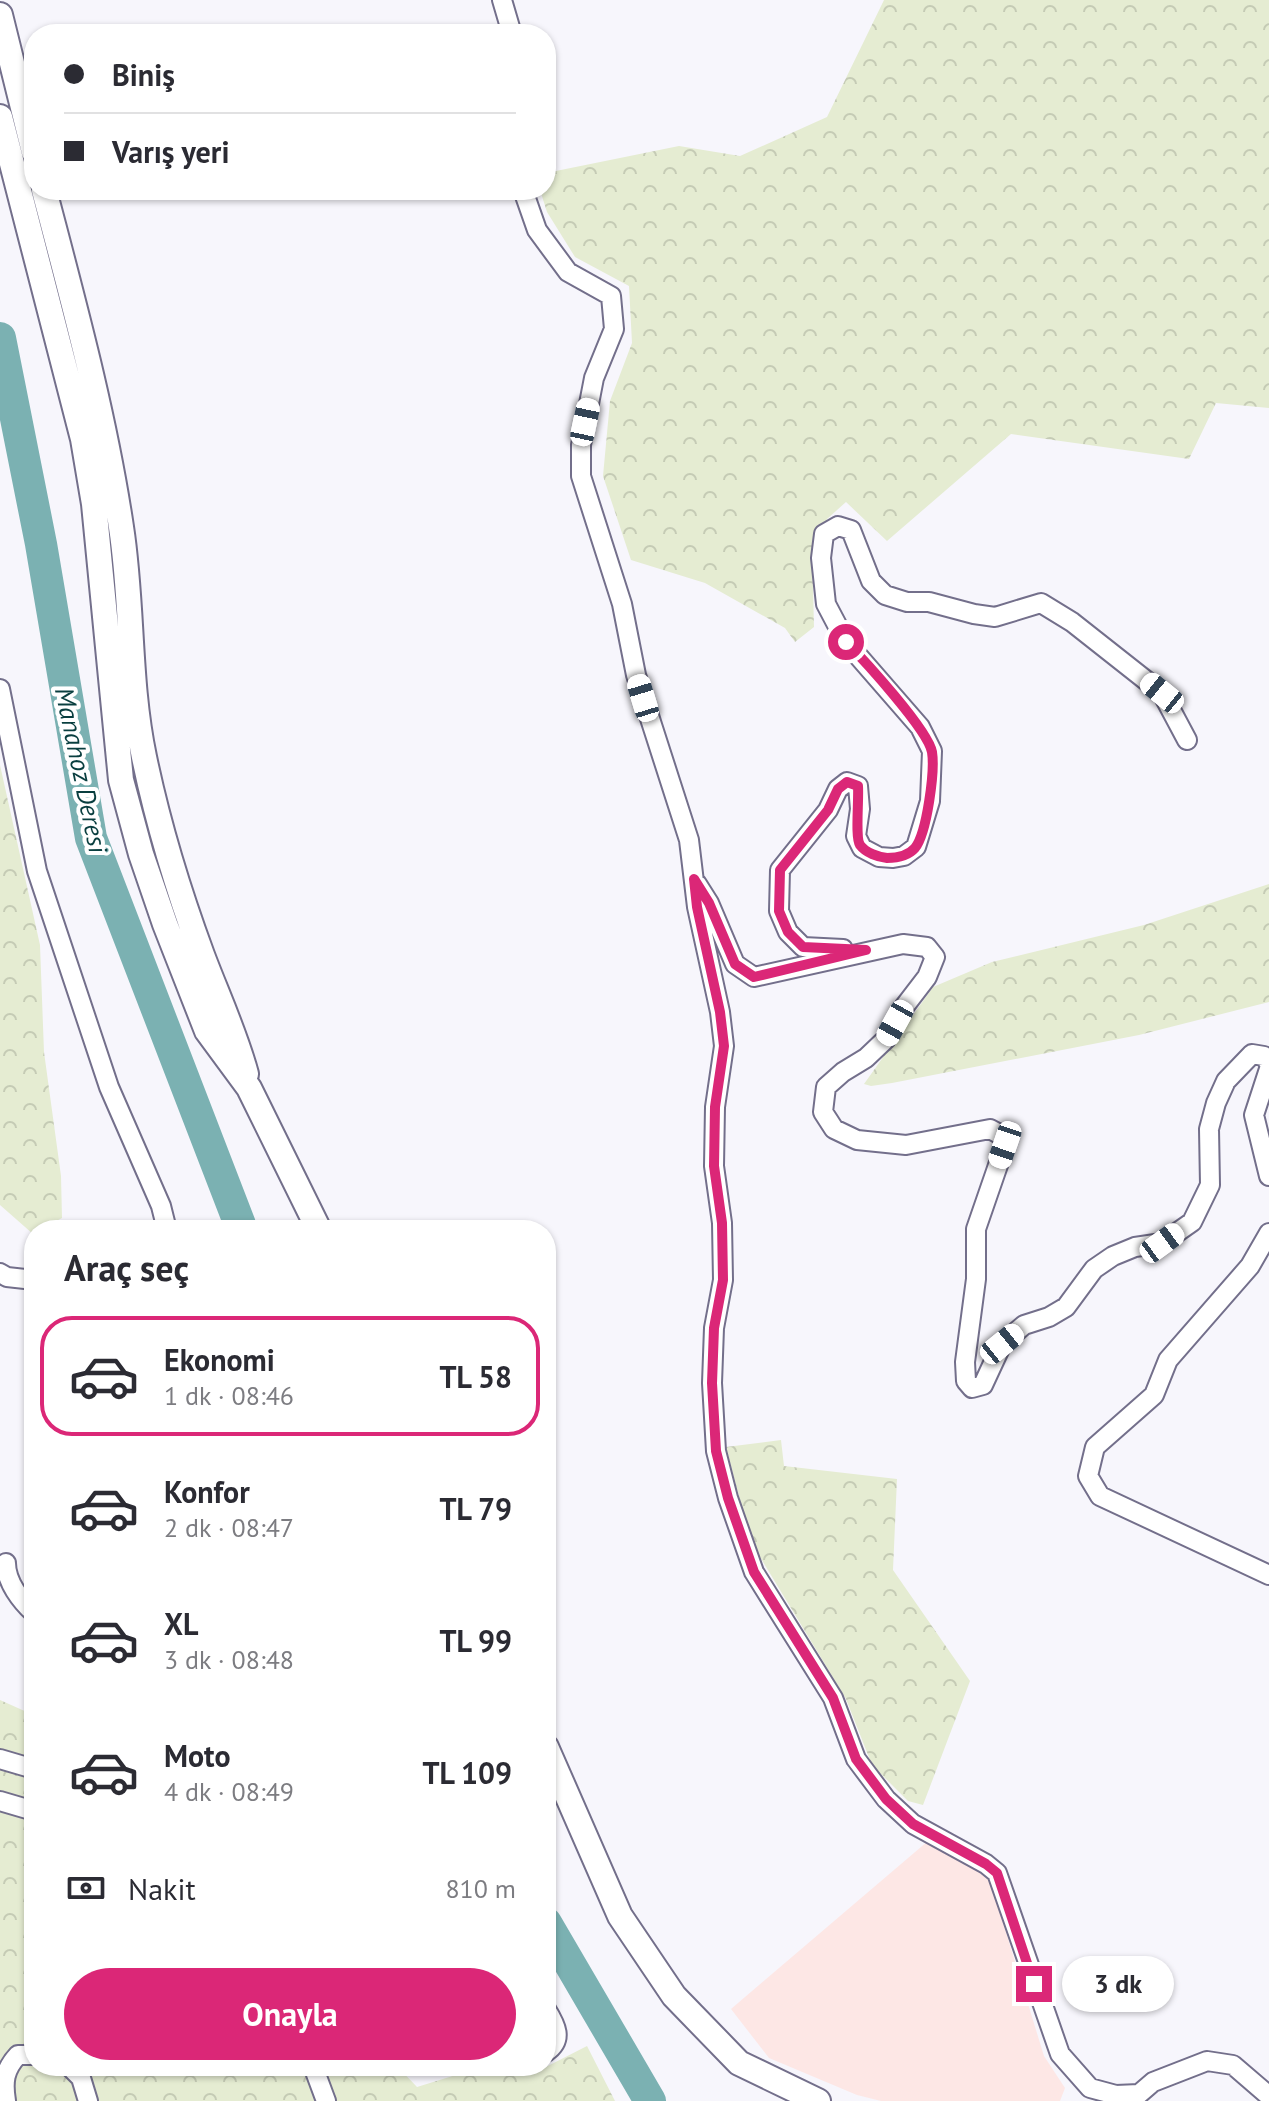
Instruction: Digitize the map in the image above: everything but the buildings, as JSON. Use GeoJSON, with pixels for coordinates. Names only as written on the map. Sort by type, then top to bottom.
{"type":"FeatureCollection","features":[{"type":"Feature","properties":{"kind":"main road"},"geometry":{"type":"LineString","coordinates":[[0,15],[24,112]]}},
{"type":"Feature","properties":{"kind":"main road"},"geometry":{"type":"LineString","coordinates":[[0,117],[83,439],[94,504],[121,780],[146,868],[207,1031],[249,1088],[314,1220]]}},
{"type":"Feature","properties":{"kind":"main road"},"geometry":{"type":"LineString","coordinates":[[46,200],[110,462],[129,597],[133,686],[144,756],[171,868],[202,955],[237,1039],[249,1088]]}},
{"type":"Feature","properties":{"kind":"main road"},"geometry":{"type":"LineString","coordinates":[[556,1770],[620,1916],[674,1996],[739,2063],[818,2101]]}},
{"type":"Feature","properties":{"kind":"street"},"geometry":{"type":"LineString","coordinates":[[502,0],[509,24]]}},
{"type":"Feature","properties":{"kind":"street"},"geometry":{"type":"LineString","coordinates":[[526,200],[537,230],[568,272],[611,296],[614,329],[594,378],[581,445],[581,476],[622,604],[636,675],[689,840],[697,907],[720,1012],[724,1046],[715,1107],[714,1166],[722,1223],[723,1280],[714,1328],[712,1383],[716,1451],[728,1498],[754,1572],[833,1698],[856,1759],[886,1799],[913,1824],[997,1873],[1060,2054],[1090,2088],[1116,2095],[1139,2094],[1153,2082],[1207,2061],[1233,2065],[1269,2096]]}},
{"type":"Feature","properties":{"kind":"street"},"geometry":{"type":"LineString","coordinates":[[866,950],[803,947],[788,932],[779,911],[780,870],[828,810],[838,789],[847,782],[858,786],[860,809],[856,836],[862,848],[879,857],[893,858],[904,856],[916,847],[930,801],[932,751],[920,727],[846,642],[826,604],[821,558],[824,534],[838,526],[851,530],[871,581],[885,595],[896,599],[929,602],[995,617],[1041,603],[1117,656],[1162,693],[1187,740]]}},
{"type":"Feature","properties":{"kind":"street"},"geometry":{"type":"LineString","coordinates":[[0,689],[37,871],[109,1087],[164,1220]]}},
{"type":"Feature","properties":{"kind":"street"},"geometry":{"type":"LineString","coordinates":[[694,879],[709,903],[735,964],[754,977],[903,944],[927,947],[935,957],[927,977],[904,1007],[886,1039],[826,1087],[823,1112],[834,1129],[857,1140],[906,1145],[990,1129],[1003,1136],[1005,1145],[976,1229],[976,1279],[965,1362],[966,1381],[972,1388],[983,1385],[1002,1344],[1024,1325],[1049,1317],[1066,1307],[1094,1269],[1124,1251],[1162,1243],[1192,1222],[1210,1185],[1209,1129],[1226,1081],[1252,1054],[1264,1056],[1269,1063]]}},
{"type":"Feature","properties":{"kind":"street"},"geometry":{"type":"LineString","coordinates":[[1269,1069],[1254,1115],[1269,1176]]}},
{"type":"Feature","properties":{"kind":"street"},"geometry":{"type":"LineString","coordinates":[[1269,1233],[1250,1266],[1168,1360],[1154,1395],[1095,1447],[1088,1476],[1100,1496],[1269,1575]]}},
{"type":"Feature","properties":{"kind":"street"},"geometry":{"type":"LineString","coordinates":[[0,1273],[24,1279]]}},
{"type":"Feature","properties":{"kind":"street"},"geometry":{"type":"LineString","coordinates":[[6,1563],[6,1573],[24,1601]]}},
{"type":"Feature","properties":{"kind":"street"},"geometry":{"type":"LineString","coordinates":[[0,1759],[24,1766]]}},
{"type":"Feature","properties":{"kind":"street"},"geometry":{"type":"LineString","coordinates":[[0,1801],[24,1808]]}},
{"type":"Feature","properties":{"kind":"street"},"geometry":{"type":"LineString","coordinates":[[6,2101],[4,2078],[8,2065],[18,2055],[24,2055]]}},
{"type":"Feature","properties":{"kind":"street"},"geometry":{"type":"LineString","coordinates":[[79,2076],[88,2101]]}},
{"type":"Feature","properties":{"kind":"street"},"geometry":{"type":"LineString","coordinates":[[317,2076],[326,2101]]}},
{"type":"Feature","properties":{"kind":"shaded area"},"geometry":{"type":"Polygon","coordinates":[[[928,1841],[989,1877],[1044,2056],[1065,2088],[1060,2101],[881,2101],[857,2095],[769,2058],[731,2009],[928,1841]]]}},
{"type":"Feature","properties":{"kind":"green space"},"geometry":{"type":"Polygon","coordinates":[[[884,0],[1269,0],[1269,408],[1216,403],[1189,459],[1011,434],[887,541],[846,502],[827,519],[812,549],[814,627],[795,642],[785,628],[705,583],[631,560],[603,476],[610,401],[632,343],[629,286],[575,257],[547,212],[543,200],[556,200],[556,171],[679,146],[740,156],[827,117],[884,0]]]}},
{"type":"Feature","properties":{"kind":"green space"},"geometry":{"type":"Polygon","coordinates":[[[0,765],[40,945],[44,1052],[61,1176],[62,1218],[24,1220],[24,1226],[0,1205],[0,765]]]}},
{"type":"Feature","properties":{"kind":"green space"},"geometry":{"type":"Polygon","coordinates":[[[1269,884],[1269,1002],[1139,1035],[892,1083],[864,1084],[933,987],[992,962],[1144,925],[1269,884]]]}},
{"type":"Feature","properties":{"kind":"green space"},"geometry":{"type":"Polygon","coordinates":[[[781,1440],[784,1466],[897,1479],[893,1570],[970,1681],[923,1805],[908,1801],[872,1765],[846,1699],[751,1542],[726,1447],[781,1440]]]}},
{"type":"Feature","properties":{"kind":"green space"},"geometry":{"type":"Polygon","coordinates":[[[0,1700],[24,1711],[24,2076],[407,2076],[417,2087],[453,2076],[556,2076],[556,2062],[587,2046],[615,2101],[0,2101],[0,1700]]]}},
{"type":"Feature","properties":{"kind":"waterway","name":"Manahoz Deresi"},"geometry":{"type":"LineString","coordinates":[[0,338],[41,544],[91,838],[238,1220]]}},
{"type":"Feature","properties":{"kind":"waterway","name":"Manahoz Deresi"},"geometry":{"type":"LineString","coordinates":[[556,1940],[650,2101]]}},
{"type":"Feature","properties":{"kind":"route"},"geometry":{"type":"LineString","coordinates":[[846,642],[920,727],[932,751],[930,801],[916,847],[904,856],[879,857],[862,848],[856,836],[860,809],[858,786],[847,782],[838,789],[828,810],[780,870],[779,911],[788,932],[803,947],[866,950],[777,974],[754,977],[735,964],[709,903],[694,879],[724,1046],[715,1107],[714,1166],[722,1223],[723,1280],[714,1328],[712,1383],[716,1451],[728,1498],[754,1572],[833,1698],[856,1759],[886,1799],[913,1824],[997,1873],[1034,1984]]}}]}
